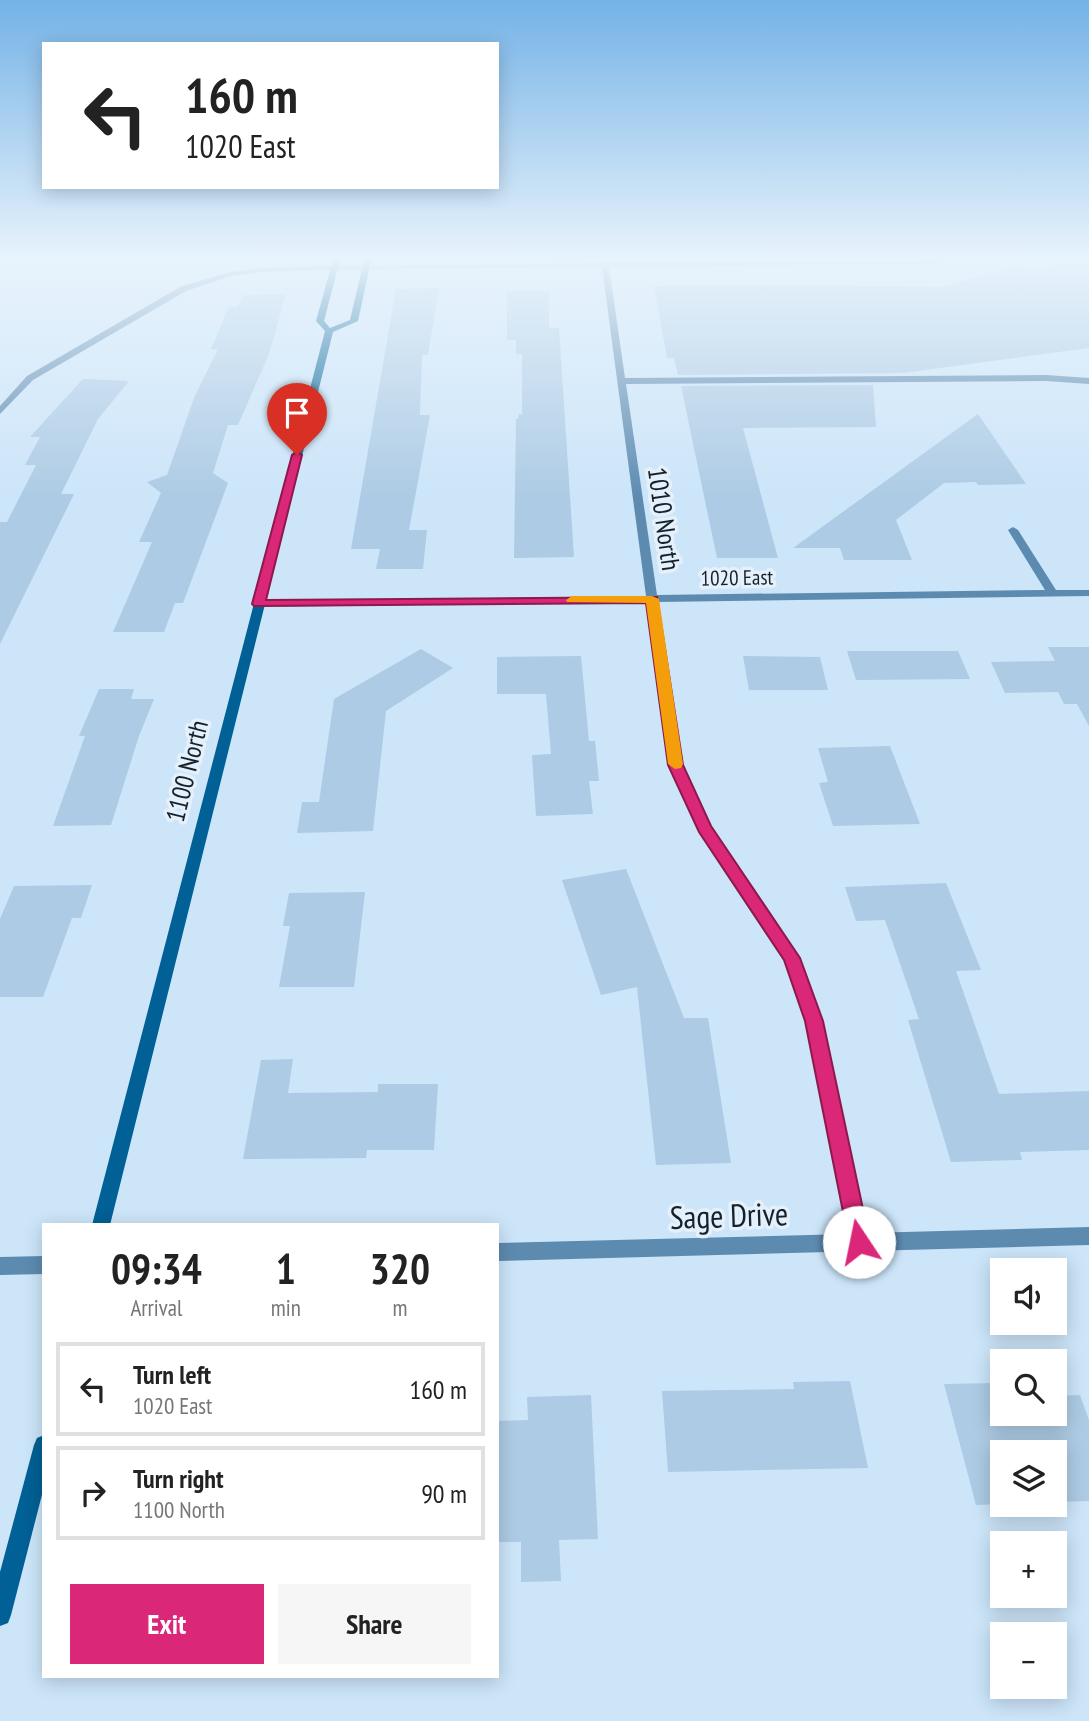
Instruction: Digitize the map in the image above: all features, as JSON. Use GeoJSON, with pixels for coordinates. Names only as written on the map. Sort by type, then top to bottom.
{"type":"FeatureCollection","features":[{"type":"Feature","properties":{"kind":"street"},"geometry":{"type":"LineString","coordinates":[[0,411],[30,378],[102,336]]}},
{"type":"Feature","properties":{"kind":"street","name":"1100 North"},"geometry":{"type":"LineString","coordinates":[[101,1223],[328,336]]}},
{"type":"Feature","properties":{"kind":"street","name":"1010 North"},"geometry":{"type":"LineString","coordinates":[[615,336],[676,765],[704,828],[791,958],[814,1021],[859,1242]]}},
{"type":"Feature","properties":{"kind":"street"},"geometry":{"type":"LineString","coordinates":[[621,381],[1046,378],[1089,381]]}},
{"type":"Feature","properties":{"kind":"street"},"geometry":{"type":"LineString","coordinates":[[1013,530],[1052,593]]}},
{"type":"Feature","properties":{"kind":"street","name":"1020 East"},"geometry":{"type":"LineString","coordinates":[[259,604],[1089,593]]}},
{"type":"Feature","properties":{"kind":"street","name":"Sage Drive"},"geometry":{"type":"LineString","coordinates":[[499,1252],[1089,1236]]}},
{"type":"Feature","properties":{"kind":"street"},"geometry":{"type":"LineString","coordinates":[[0,1266],[42,1265]]}},
{"type":"Feature","properties":{"kind":"street"},"geometry":{"type":"LineString","coordinates":[[0,1615],[42,1453]]}},
{"type":"Feature","properties":{"kind":"building"},"geometry":{"type":"Polygon","coordinates":[[[216,336],[274,336],[238,425],[228,425],[213,473],[228,483],[183,603],[175,603],[164,632],[113,632],[152,542],[139,542],[161,493],[147,482],[167,475],[194,398],[218,349],[211,349],[216,336]]]}},
{"type":"Feature","properties":{"kind":"building"},"geometry":{"type":"Polygon","coordinates":[[[388,336],[431,336],[428,355],[422,355],[420,415],[430,415],[409,530],[427,530],[423,569],[376,569],[380,549],[351,549],[388,336]]]}},
{"type":"Feature","properties":{"kind":"building"},"geometry":{"type":"Polygon","coordinates":[[[507,336],[560,336],[574,557],[514,558],[516,419],[522,414],[522,354],[516,354],[516,340],[507,340],[507,336]]]}},
{"type":"Feature","properties":{"kind":"building"},"geometry":{"type":"Polygon","coordinates":[[[663,336],[1089,336],[1089,348],[902,373],[678,375],[674,358],[667,358],[663,336]]]}},
{"type":"Feature","properties":{"kind":"building"},"geometry":{"type":"Polygon","coordinates":[[[83,379],[129,381],[98,419],[61,494],[74,494],[0,644],[0,522],[7,522],[36,465],[25,465],[40,437],[30,437],[83,379]]]}},
{"type":"Feature","properties":{"kind":"building"},"geometry":{"type":"Polygon","coordinates":[[[873,385],[876,427],[743,428],[778,558],[717,558],[681,386],[873,385]]]}},
{"type":"Feature","properties":{"kind":"building"},"geometry":{"type":"Polygon","coordinates":[[[978,414],[1026,484],[944,483],[896,520],[912,560],[844,560],[840,548],[793,548],[978,414]]]}},
{"type":"Feature","properties":{"kind":"building"},"geometry":{"type":"Polygon","coordinates":[[[1048,647],[1089,647],[1089,726],[1077,704],[1064,704],[1058,692],[1005,693],[991,662],[1055,661],[1048,647]]]}},
{"type":"Feature","properties":{"kind":"building"},"geometry":{"type":"Polygon","coordinates":[[[421,649],[453,668],[386,711],[373,831],[297,833],[302,802],[319,802],[334,699],[421,649]]]}},
{"type":"Feature","properties":{"kind":"building"},"geometry":{"type":"Polygon","coordinates":[[[847,651],[958,651],[970,679],[856,680],[847,651]]]}},
{"type":"Feature","properties":{"kind":"building"},"geometry":{"type":"Polygon","coordinates":[[[581,656],[589,741],[595,741],[599,781],[589,781],[593,814],[536,816],[532,755],[551,754],[546,694],[497,694],[497,657],[581,656]]]}},
{"type":"Feature","properties":{"kind":"building"},"geometry":{"type":"Polygon","coordinates":[[[743,656],[820,657],[828,690],[749,690],[743,656]]]}},
{"type":"Feature","properties":{"kind":"building"},"geometry":{"type":"Polygon","coordinates":[[[99,689],[134,689],[131,699],[154,699],[139,736],[111,825],[53,826],[85,736],[79,736],[99,689]]]}},
{"type":"Feature","properties":{"kind":"building"},"geometry":{"type":"Polygon","coordinates":[[[890,746],[920,824],[833,826],[819,783],[828,782],[818,748],[890,746]]]}},
{"type":"Feature","properties":{"kind":"building"},"geometry":{"type":"Polygon","coordinates":[[[626,869],[684,1018],[708,1018],[731,1163],[656,1165],[637,987],[601,995],[562,880],[626,869]]]}},
{"type":"Feature","properties":{"kind":"building"},"geometry":{"type":"Polygon","coordinates":[[[946,883],[981,970],[956,971],[999,1094],[1089,1091],[1089,1150],[1020,1152],[1022,1160],[951,1162],[908,1020],[919,1019],[885,920],[856,921],[845,887],[946,883]]]}},
{"type":"Feature","properties":{"kind":"building"},"geometry":{"type":"Polygon","coordinates":[[[92,885],[81,918],[72,918],[43,997],[0,997],[0,919],[14,886],[92,885]]]}},
{"type":"Feature","properties":{"kind":"building"},"geometry":{"type":"Polygon","coordinates":[[[365,892],[354,987],[279,987],[290,926],[283,926],[289,893],[365,892]]]}},
{"type":"Feature","properties":{"kind":"building"},"geometry":{"type":"Polygon","coordinates":[[[293,1059],[288,1093],[378,1092],[378,1084],[438,1084],[434,1150],[367,1150],[366,1158],[243,1159],[261,1060],[293,1059]]]}},
{"type":"Feature","properties":{"kind":"building"},"geometry":{"type":"Polygon","coordinates":[[[850,1381],[868,1468],[668,1472],[662,1391],[794,1389],[793,1382],[850,1381]]]}},
{"type":"Feature","properties":{"kind":"building"},"geometry":{"type":"Polygon","coordinates":[[[990,1383],[990,1426],[1067,1426],[1067,1396],[1080,1395],[1089,1420],[1089,1501],[1067,1502],[1067,1440],[990,1440],[990,1504],[976,1505],[944,1384],[990,1383]]]}},
{"type":"Feature","properties":{"kind":"building"},"geometry":{"type":"Polygon","coordinates":[[[591,1395],[598,1539],[559,1540],[561,1581],[521,1582],[521,1542],[499,1542],[499,1421],[528,1420],[527,1397],[591,1395]]]}},
{"type":"Feature","properties":{"kind":"slow traffic"},"geometry":{"type":"LineString","coordinates":[[572,600],[652,599],[675,764]]}},
{"type":"Feature","properties":{"kind":"route"},"geometry":{"type":"LineString","coordinates":[[297,455],[259,604],[652,599],[676,765],[704,828],[791,958],[814,1021],[859,1242]]}}]}
